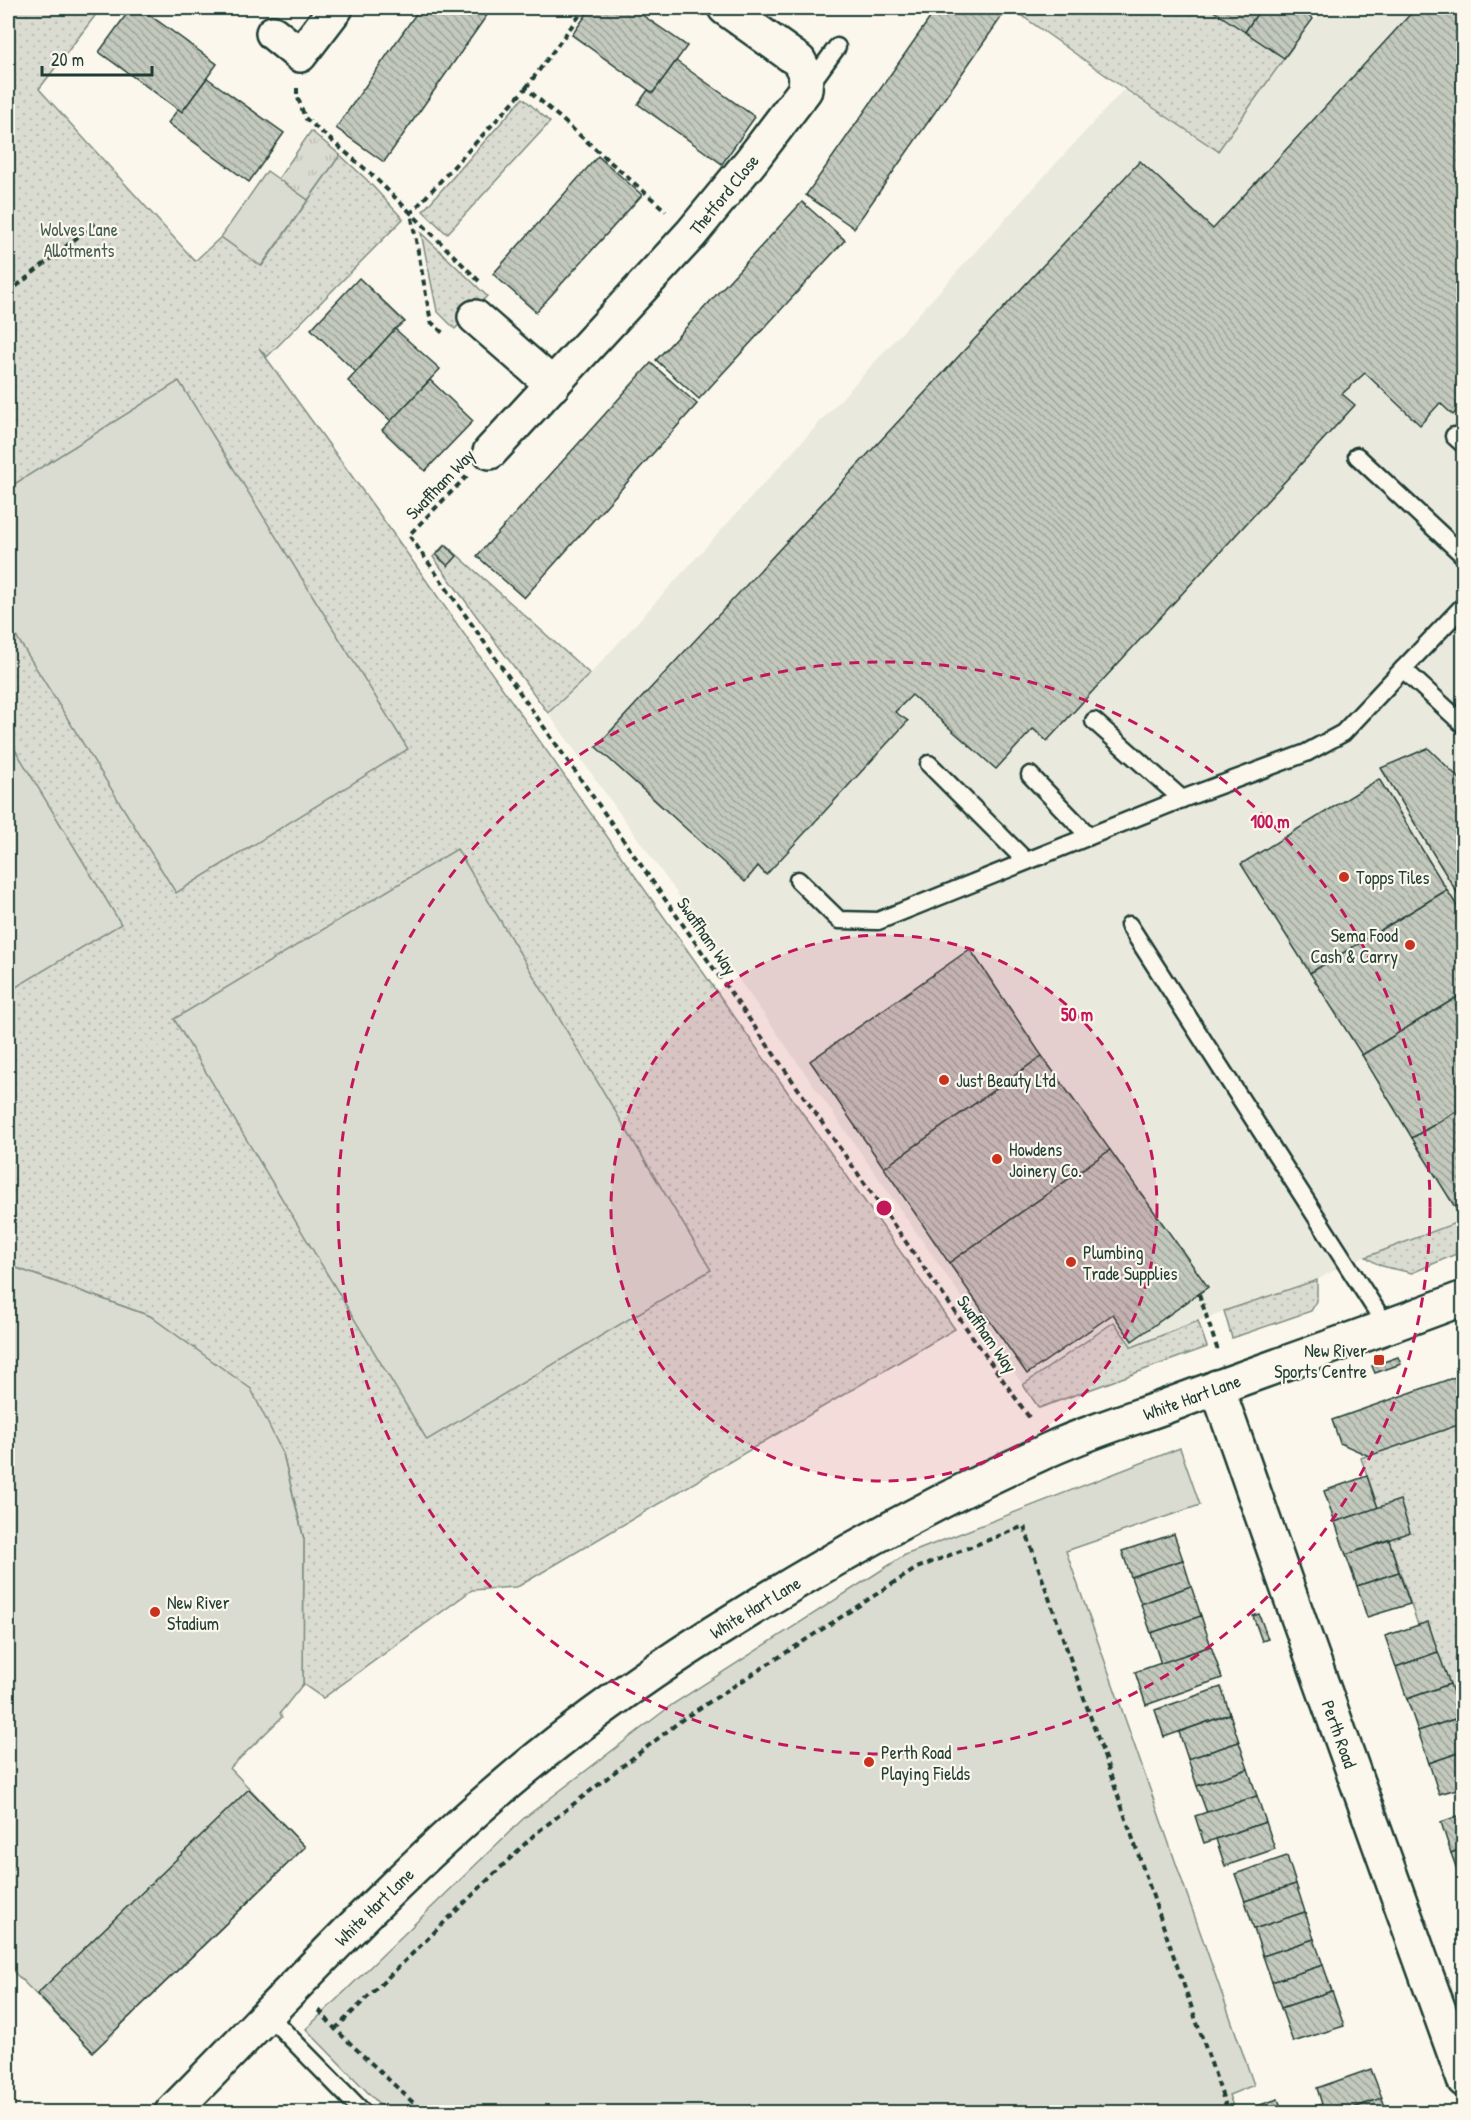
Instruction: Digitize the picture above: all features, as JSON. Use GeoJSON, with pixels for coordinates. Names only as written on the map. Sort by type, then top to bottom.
{"type":"FeatureCollection","features":[{"type":"Feature","properties":{"kind":"street"},"geometry":{"type":"LineString","coordinates":[[273,33],[300,55],[336,8]]}},
{"type":"Feature","properties":{"kind":"street"},"geometry":{"type":"LineString","coordinates":[[725,8],[799,61],[806,75],[805,90]]}},
{"type":"Feature","properties":{"kind":"street","name":"Thetford Close"},"geometry":{"type":"LineString","coordinates":[[490,452],[691,234],[805,90]]}},
{"type":"Feature","properties":{"kind":"street"},"geometry":{"type":"LineString","coordinates":[[475,317],[553,385]]}},
{"type":"Feature","properties":{"kind":"street","name":"White Hart Lane"},"geometry":{"type":"LineString","coordinates":[[172,2112],[388,1892],[509,1781],[578,1725],[652,1673],[783,1589],[886,1530],[1045,1451],[1219,1372],[1387,1327],[1464,1298]]}},
{"type":"Feature","properties":{"kind":"street","name":"Perth Road"},"geometry":{"type":"LineString","coordinates":[[1219,1372],[1294,1609],[1464,2080]]}},
{"type":"Feature","properties":{"kind":"lane"},"geometry":{"type":"LineString","coordinates":[[805,90],[837,47]]}},
{"type":"Feature","properties":{"kind":"lane"},"geometry":{"type":"LineString","coordinates":[[1357,456],[1464,556]]}},
{"type":"Feature","properties":{"kind":"lane"},"geometry":{"type":"LineString","coordinates":[[798,880],[839,920],[878,921],[1182,799],[1306,753],[1343,733],[1464,605]]}},
{"type":"Feature","properties":{"kind":"lane"},"geometry":{"type":"LineString","coordinates":[[1403,669],[1464,725]]}},
{"type":"Feature","properties":{"kind":"lane"},"geometry":{"type":"LineString","coordinates":[[1094,721],[1182,799]]}},
{"type":"Feature","properties":{"kind":"lane"},"geometry":{"type":"LineString","coordinates":[[929,764],[1026,861]]}},
{"type":"Feature","properties":{"kind":"lane"},"geometry":{"type":"LineString","coordinates":[[1030,775],[1089,836]]}},
{"type":"Feature","properties":{"kind":"lane"},"geometry":{"type":"LineString","coordinates":[[1129,925],[1387,1327]]}},
{"type":"Feature","properties":{"kind":"lane"},"geometry":{"type":"LineString","coordinates":[[268,2015],[363,2112]]}},
{"type":"Feature","properties":{"kind":"path"},"geometry":{"type":"LineString","coordinates":[[475,317],[495,296],[411,213],[526,88],[585,8]]}},
{"type":"Feature","properties":{"kind":"path"},"geometry":{"type":"LineString","coordinates":[[300,55],[297,94],[305,118],[370,173]]}},
{"type":"Feature","properties":{"kind":"path"},"geometry":{"type":"LineString","coordinates":[[526,88],[644,192]]}},
{"type":"Feature","properties":{"kind":"path"},"geometry":{"type":"LineString","coordinates":[[8,293],[94,223]]}},
{"type":"Feature","properties":{"kind":"path","name":"Swaffham Way"},"geometry":{"type":"LineString","coordinates":[[490,452],[409,535],[1034,1424],[1045,1451]]}},
{"type":"Feature","properties":{"kind":"path"},"geometry":{"type":"LineString","coordinates":[[1199,1294],[1219,1372]]}},
{"type":"Feature","properties":{"kind":"path"},"geometry":{"type":"LineString","coordinates":[[335,2029],[535,1833],[683,1719],[917,1568],[1024,1526],[1228,2112]]}},
{"type":"Feature","properties":{"kind":"path"},"geometry":{"type":"LineString","coordinates":[[323,2014],[335,2029],[423,2112]]}},
{"type":"Feature","properties":{"kind":"shaded area"},"geometry":{"type":"Polygon","coordinates":[[[1326,8],[1463,8],[1463,1220],[1347,1263],[1317,1280],[1224,1311],[1132,1347],[1114,1323],[1023,1385],[772,1026],[548,713],[590,674],[1123,90],[1218,151],[1298,39],[1326,8]]]}},
{"type":"Feature","properties":{"kind":"green space","name":"Wolves Lane Allotments"},"geometry":{"type":"Polygon","coordinates":[[[8,8],[101,8],[39,89],[195,261],[221,237],[262,266],[340,155],[403,219],[267,357],[259,348],[380,515],[955,1329],[519,1586],[472,1590],[323,1698],[303,1684],[304,1539],[283,1454],[150,1316],[8,1265],[8,8]]]}},
{"type":"Feature","properties":{"kind":"green space"},"geometry":{"type":"Polygon","coordinates":[[[1011,8],[1250,8],[1298,39],[1218,151],[1011,8]]]}},
{"type":"Feature","properties":{"kind":"green space"},"geometry":{"type":"Polygon","coordinates":[[[523,98],[550,122],[447,234],[423,211],[523,98]]]}},
{"type":"Feature","properties":{"kind":"green space"},"geometry":{"type":"Polygon","coordinates":[[[311,131],[340,155],[308,200],[278,179],[311,131]]]}},
{"type":"Feature","properties":{"kind":"green space"},"geometry":{"type":"Polygon","coordinates":[[[267,171],[308,200],[261,266],[221,237],[267,171]]]}},
{"type":"Feature","properties":{"kind":"green space"},"geometry":{"type":"Polygon","coordinates":[[[421,233],[487,296],[455,329],[437,311],[421,233]]]}},
{"type":"Feature","properties":{"kind":"green space"},"geometry":{"type":"Polygon","coordinates":[[[179,381],[408,749],[176,893],[8,623],[8,488],[179,381]]]}},
{"type":"Feature","properties":{"kind":"green space"},"geometry":{"type":"Polygon","coordinates":[[[445,544],[590,674],[548,713],[433,557],[445,544]]]}},
{"type":"Feature","properties":{"kind":"green space"},"geometry":{"type":"Polygon","coordinates":[[[8,738],[121,924],[8,992],[8,738]]]}},
{"type":"Feature","properties":{"kind":"green space"},"geometry":{"type":"Polygon","coordinates":[[[457,849],[711,1270],[427,1440],[174,1019],[457,849]]]}},
{"type":"Feature","properties":{"kind":"green space"},"geometry":{"type":"Polygon","coordinates":[[[1463,1220],[1463,1251],[1412,1273],[1383,1266],[1366,1257],[1463,1220]]]}},
{"type":"Feature","properties":{"kind":"green space","name":"New River Stadium"},"geometry":{"type":"Polygon","coordinates":[[[8,1265],[150,1316],[251,1389],[283,1454],[304,1540],[303,1684],[280,1713],[282,1717],[230,1768],[305,1847],[93,2052],[8,1968],[8,1265]]]}},
{"type":"Feature","properties":{"kind":"green space"},"geometry":{"type":"Polygon","coordinates":[[[1317,1280],[1317,1301],[1311,1311],[1232,1338],[1224,1311],[1317,1280]]]}},
{"type":"Feature","properties":{"kind":"green space"},"geometry":{"type":"Polygon","coordinates":[[[1198,1321],[1207,1347],[1039,1408],[1023,1385],[1114,1322],[1132,1347],[1198,1321]]]}},
{"type":"Feature","properties":{"kind":"green space"},"geometry":{"type":"Polygon","coordinates":[[[1463,1421],[1463,1747],[1423,1624],[1418,1625],[1361,1458],[1463,1421]]]}},
{"type":"Feature","properties":{"kind":"green space","name":"Perth Road Playing Fields"},"geometry":{"type":"Polygon","coordinates":[[[1180,1448],[1200,1505],[1066,1551],[1254,2085],[1229,2095],[1235,2112],[387,2112],[306,2029],[523,1819],[673,1704],[905,1555],[1180,1448]]]}},
{"type":"Feature","properties":{"kind":"building"},"geometry":{"type":"Polygon","coordinates":[[[131,8],[140,8],[217,64],[182,112],[99,52],[131,8]]]}},
{"type":"Feature","properties":{"kind":"building"},"geometry":{"type":"Polygon","coordinates":[[[420,8],[492,8],[384,162],[336,128],[420,8]]]}},
{"type":"Feature","properties":{"kind":"building"},"geometry":{"type":"Polygon","coordinates":[[[591,8],[632,8],[687,46],[653,93],[572,35],[591,8]]]}},
{"type":"Feature","properties":{"kind":"building"},"geometry":{"type":"Polygon","coordinates":[[[937,8],[999,8],[1005,12],[854,228],[806,195],[937,8]]]}},
{"type":"Feature","properties":{"kind":"building"},"geometry":{"type":"Polygon","coordinates":[[[1209,8],[1261,8],[1245,32],[1209,8]]]}},
{"type":"Feature","properties":{"kind":"building"},"geometry":{"type":"Polygon","coordinates":[[[1261,8],[1297,8],[1313,19],[1284,58],[1245,32],[1261,8]]]}},
{"type":"Feature","properties":{"kind":"building"},"geometry":{"type":"Polygon","coordinates":[[[1416,8],[1464,8],[1464,402],[1453,415],[1440,403],[1420,425],[1365,373],[1342,394],[1355,405],[1047,741],[1033,729],[996,769],[912,695],[895,712],[908,721],[766,875],[758,866],[745,882],[596,747],[1140,161],[1213,229],[1416,8]]]}},
{"type":"Feature","properties":{"kind":"building"},"geometry":{"type":"Polygon","coordinates":[[[676,61],[755,117],[722,164],[638,104],[648,90],[653,93],[676,61]]]}},
{"type":"Feature","properties":{"kind":"building"},"geometry":{"type":"Polygon","coordinates":[[[207,78],[284,133],[249,182],[168,123],[178,109],[182,112],[207,78]]]}},
{"type":"Feature","properties":{"kind":"building"},"geometry":{"type":"Polygon","coordinates":[[[598,156],[642,195],[536,312],[493,274],[598,156]]]}},
{"type":"Feature","properties":{"kind":"building"},"geometry":{"type":"Polygon","coordinates":[[[802,202],[845,240],[699,399],[656,360],[802,202]]]}},
{"type":"Feature","properties":{"kind":"building"},"geometry":{"type":"Polygon","coordinates":[[[359,278],[405,322],[395,329],[356,372],[311,329],[359,278]]]}},
{"type":"Feature","properties":{"kind":"building"},"geometry":{"type":"Polygon","coordinates":[[[395,329],[440,369],[391,421],[348,381],[395,329]]]}},
{"type":"Feature","properties":{"kind":"building"},"geometry":{"type":"Polygon","coordinates":[[[651,363],[697,404],[524,598],[477,556],[651,363]]]}},
{"type":"Feature","properties":{"kind":"building"},"geometry":{"type":"Polygon","coordinates":[[[430,380],[473,421],[425,471],[382,430],[430,380]]]}},
{"type":"Feature","properties":{"kind":"building"},"geometry":{"type":"Polygon","coordinates":[[[445,545],[457,556],[448,566],[436,555],[445,545]]]}},
{"type":"Feature","properties":{"kind":"building"},"geometry":{"type":"Polygon","coordinates":[[[1428,748],[1464,783],[1464,904],[1381,768],[1428,748]]]}},
{"type":"Feature","properties":{"kind":"building","name":"Topps Tiles"},"geometry":{"type":"Polygon","coordinates":[[[1379,779],[1447,890],[1310,973],[1241,864],[1379,779]]]}},
{"type":"Feature","properties":{"kind":"building","name":"Sema Food Cash & Carry"},"geometry":{"type":"Polygon","coordinates":[[[1447,890],[1464,917],[1464,993],[1362,1055],[1310,973],[1447,890]]]}},
{"type":"Feature","properties":{"kind":"building"},"geometry":{"type":"Polygon","coordinates":[[[970,949],[1042,1056],[884,1168],[810,1061],[970,949]]]}},
{"type":"Feature","properties":{"kind":"building"},"geometry":{"type":"Polygon","coordinates":[[[1464,993],[1464,1107],[1412,1138],[1362,1055],[1464,993]]]}},
{"type":"Feature","properties":{"kind":"building","name":"Howdens Joinery Co."},"geometry":{"type":"Polygon","coordinates":[[[1042,1056],[1110,1150],[949,1263],[884,1168],[1042,1056]]]}},
{"type":"Feature","properties":{"kind":"building"},"geometry":{"type":"Polygon","coordinates":[[[1464,1107],[1464,1220],[1463,1220],[1412,1138],[1464,1107]]]}},
{"type":"Feature","properties":{"kind":"building","name":"Plumbing Trade Supplies"},"geometry":{"type":"Polygon","coordinates":[[[1110,1150],[1208,1287],[1132,1341],[1113,1314],[1027,1374],[949,1263],[1110,1150]]]}},
{"type":"Feature","properties":{"kind":"building"},"geometry":{"type":"Polygon","coordinates":[[[1398,1357],[1401,1364],[1375,1373],[1372,1366],[1398,1357]]]}},
{"type":"Feature","properties":{"kind":"building"},"geometry":{"type":"Polygon","coordinates":[[[1464,1374],[1464,1423],[1369,1456],[1340,1443],[1332,1420],[1464,1374]]]}},
{"type":"Feature","properties":{"kind":"building"},"geometry":{"type":"Polygon","coordinates":[[[1367,1476],[1378,1508],[1335,1522],[1324,1491],[1367,1476]]]}},
{"type":"Feature","properties":{"kind":"building"},"geometry":{"type":"Polygon","coordinates":[[[1400,1500],[1410,1532],[1346,1555],[1335,1522],[1400,1500]]]}},
{"type":"Feature","properties":{"kind":"building"},"geometry":{"type":"Polygon","coordinates":[[[1174,1534],[1183,1560],[1131,1577],[1122,1551],[1174,1534]]]}},
{"type":"Feature","properties":{"kind":"building"},"geometry":{"type":"Polygon","coordinates":[[[1389,1540],[1399,1572],[1357,1586],[1346,1555],[1389,1540]]]}},
{"type":"Feature","properties":{"kind":"building"},"geometry":{"type":"Polygon","coordinates":[[[1183,1560],[1191,1586],[1141,1604],[1131,1577],[1183,1560]]]}},
{"type":"Feature","properties":{"kind":"building"},"geometry":{"type":"Polygon","coordinates":[[[1399,1572],[1410,1604],[1367,1617],[1357,1586],[1399,1572]]]}},
{"type":"Feature","properties":{"kind":"building"},"geometry":{"type":"Polygon","coordinates":[[[1191,1586],[1201,1616],[1151,1633],[1141,1604],[1191,1586]]]}},
{"type":"Feature","properties":{"kind":"building"},"geometry":{"type":"Polygon","coordinates":[[[1259,1614],[1268,1639],[1262,1641],[1253,1616],[1259,1614]]]}},
{"type":"Feature","properties":{"kind":"building"},"geometry":{"type":"Polygon","coordinates":[[[1201,1616],[1211,1646],[1161,1664],[1151,1633],[1201,1616]]]}},
{"type":"Feature","properties":{"kind":"building"},"geometry":{"type":"Polygon","coordinates":[[[1428,1622],[1438,1652],[1396,1667],[1385,1636],[1428,1622]]]}},
{"type":"Feature","properties":{"kind":"building"},"geometry":{"type":"Polygon","coordinates":[[[1211,1646],[1222,1678],[1146,1705],[1135,1672],[1211,1646]]]}},
{"type":"Feature","properties":{"kind":"building"},"geometry":{"type":"Polygon","coordinates":[[[1438,1652],[1450,1684],[1407,1699],[1396,1667],[1438,1652]]]}},
{"type":"Feature","properties":{"kind":"building"},"geometry":{"type":"Polygon","coordinates":[[[1450,1684],[1461,1717],[1418,1731],[1407,1699],[1450,1684]]]}},
{"type":"Feature","properties":{"kind":"building"},"geometry":{"type":"Polygon","coordinates":[[[1221,1687],[1230,1714],[1164,1737],[1155,1710],[1221,1687]]]}},
{"type":"Feature","properties":{"kind":"building"},"geometry":{"type":"Polygon","coordinates":[[[1230,1714],[1239,1742],[1188,1759],[1179,1732],[1230,1714]]]}},
{"type":"Feature","properties":{"kind":"building"},"geometry":{"type":"Polygon","coordinates":[[[1461,1717],[1464,1725],[1464,1751],[1429,1763],[1418,1731],[1461,1717]]]}},
{"type":"Feature","properties":{"kind":"building"},"geometry":{"type":"Polygon","coordinates":[[[1239,1742],[1248,1769],[1197,1786],[1188,1759],[1239,1742]]]}},
{"type":"Feature","properties":{"kind":"building"},"geometry":{"type":"Polygon","coordinates":[[[1464,1751],[1464,1787],[1439,1794],[1429,1763],[1464,1751]]]}},
{"type":"Feature","properties":{"kind":"building"},"geometry":{"type":"Polygon","coordinates":[[[1248,1769],[1257,1796],[1207,1813],[1197,1786],[1248,1769]]]}},
{"type":"Feature","properties":{"kind":"building"},"geometry":{"type":"Polygon","coordinates":[[[249,1789],[305,1847],[93,2052],[37,1994],[249,1789]]]}},
{"type":"Feature","properties":{"kind":"building"},"geometry":{"type":"Polygon","coordinates":[[[1257,1796],[1266,1822],[1204,1843],[1195,1816],[1257,1796]]]}},
{"type":"Feature","properties":{"kind":"building"},"geometry":{"type":"Polygon","coordinates":[[[1464,1814],[1464,1848],[1451,1853],[1441,1822],[1464,1814]]]}},
{"type":"Feature","properties":{"kind":"building"},"geometry":{"type":"Polygon","coordinates":[[[1266,1822],[1275,1849],[1225,1866],[1216,1839],[1266,1822]]]}},
{"type":"Feature","properties":{"kind":"building"},"geometry":{"type":"Polygon","coordinates":[[[1464,1848],[1464,1884],[1462,1884],[1451,1853],[1464,1848]]]}},
{"type":"Feature","properties":{"kind":"building"},"geometry":{"type":"Polygon","coordinates":[[[1287,1856],[1296,1884],[1245,1901],[1235,1874],[1287,1856]]]}},
{"type":"Feature","properties":{"kind":"building"},"geometry":{"type":"Polygon","coordinates":[[[1296,1884],[1305,1912],[1254,1929],[1245,1901],[1296,1884]]]}},
{"type":"Feature","properties":{"kind":"building"},"geometry":{"type":"Polygon","coordinates":[[[1305,1912],[1314,1939],[1263,1956],[1254,1929],[1305,1912]]]}},
{"type":"Feature","properties":{"kind":"building"},"geometry":{"type":"Polygon","coordinates":[[[1314,1939],[1323,1965],[1272,1982],[1263,1956],[1314,1939]]]}},
{"type":"Feature","properties":{"kind":"building"},"geometry":{"type":"Polygon","coordinates":[[[1323,1965],[1332,1991],[1281,2008],[1272,1982],[1323,1965]]]}},
{"type":"Feature","properties":{"kind":"building"},"geometry":{"type":"Polygon","coordinates":[[[1332,1991],[1344,2026],[1293,2042],[1281,2008],[1332,1991]]]}},
{"type":"Feature","properties":{"kind":"building"},"geometry":{"type":"Polygon","coordinates":[[[1371,2069],[1382,2098],[1342,2112],[1308,2112],[1307,2110],[1322,2104],[1317,2088],[1371,2069]]]}},
{"type":"Feature","properties":{"kind":"building"},"geometry":{"type":"Polygon","coordinates":[[[1382,2098],[1387,2112],[1342,2112],[1382,2098]]]}},
{"type":"Feature","properties":{"kind":"building"},"geometry":{"type":"Polygon","coordinates":[[[1278,2099],[1283,2112],[1239,2112],[1278,2099]]]}},
{"type":"Feature","properties":{"kind":"place","name":"Topps Tiles"},"geometry":{"type":"Point","coordinates":[1344,877]}},
{"type":"Feature","properties":{"kind":"place","name":"Sema Food Cash & Carry"},"geometry":{"type":"Point","coordinates":[1410,945]}},
{"type":"Feature","properties":{"kind":"place","name":"Just Beauty Ltd"},"geometry":{"type":"Point","coordinates":[944,1080]}},
{"type":"Feature","properties":{"kind":"place","name":"Howdens Joinery Co."},"geometry":{"type":"Point","coordinates":[997,1159]}},
{"type":"Feature","properties":{"kind":"place","name":"Plumbing Trade Supplies"},"geometry":{"type":"Point","coordinates":[1071,1262]}},
{"type":"Feature","properties":{"kind":"place","name":"New River Sports Centre"},"geometry":{"type":"Point","coordinates":[1379,1360]}},
{"type":"Feature","properties":{"kind":"place","name":"New River Stadium"},"geometry":{"type":"Point","coordinates":[155,1612]}},
{"type":"Feature","properties":{"kind":"place","name":"Perth Road Playing Fields"},"geometry":{"type":"Point","coordinates":[869,1762]}}]}
